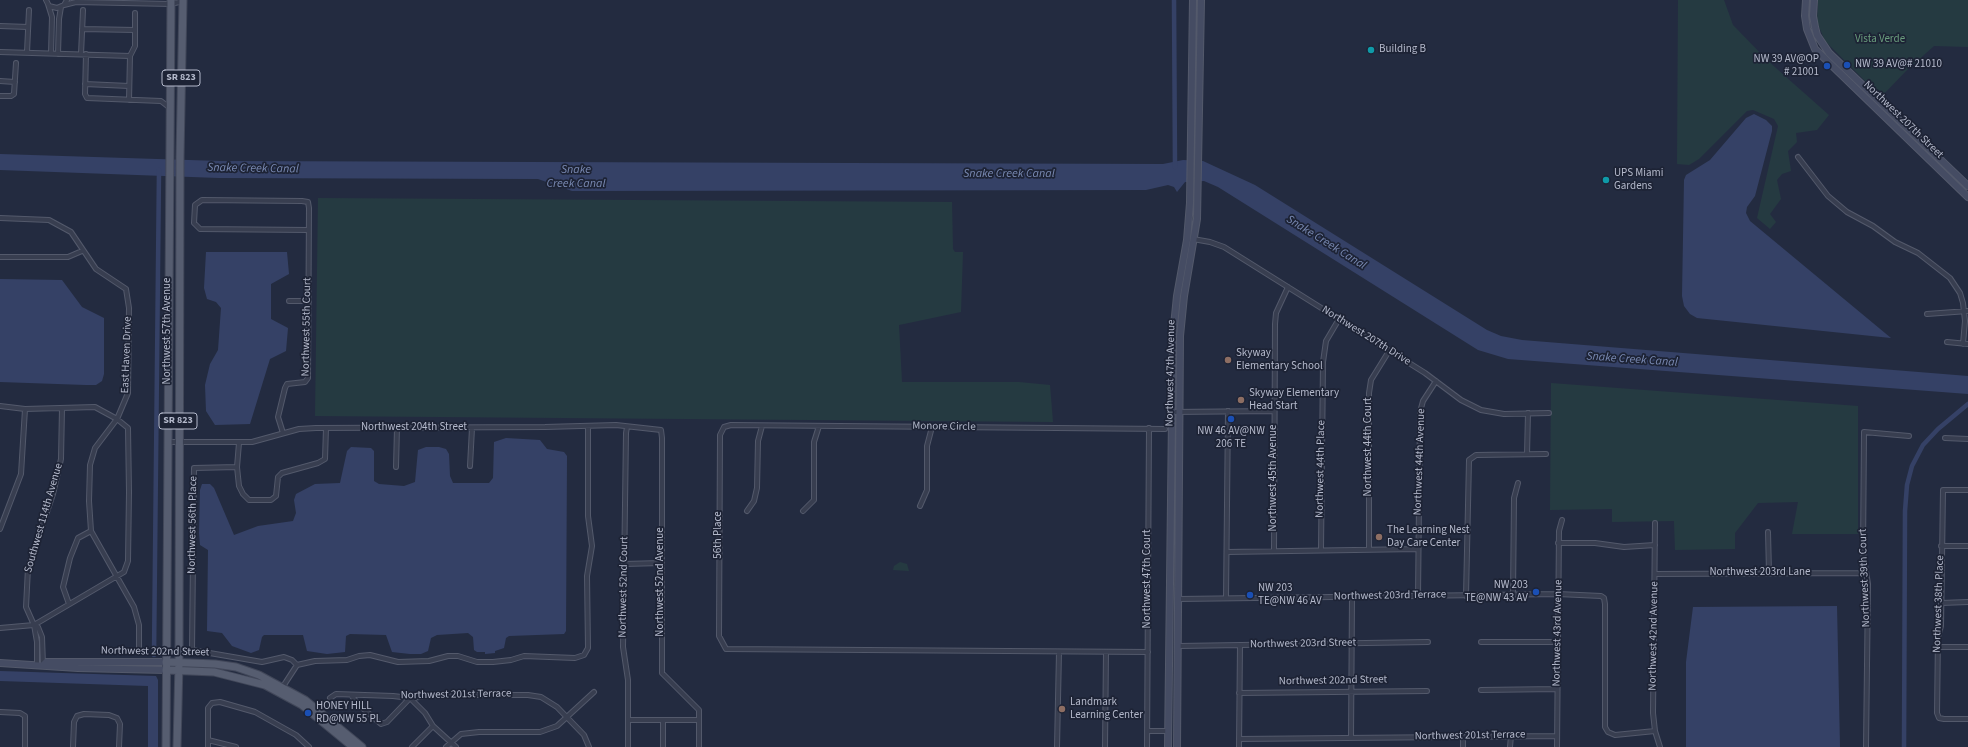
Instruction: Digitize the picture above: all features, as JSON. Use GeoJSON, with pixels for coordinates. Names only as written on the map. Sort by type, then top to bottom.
{"type":"FeatureCollection","features":[{"type":"Feature","properties":{"kind":"main road","name":"Northwest 57th Avenue"},"geometry":{"type":"LineString","coordinates":[[179,662],[178,442],[182,0]]}},
{"type":"Feature","properties":{"kind":"main road","name":"Northwest 47th Avenue"},"geometry":{"type":"LineString","coordinates":[[1168,747],[1172,412],[1175,314],[1187,240],[1191,158],[1193,0]]}},
{"type":"Feature","properties":{"kind":"main road","name":"Northwest 47th Avenue"},"geometry":{"type":"LineString","coordinates":[[1177,747],[1181,318],[1194,239],[1198,184],[1200,0]]}},
{"type":"Feature","properties":{"kind":"main road","name":"Northwest 207th Street"},"geometry":{"type":"LineString","coordinates":[[1806,0],[1805,16],[1807,29],[1815,49],[1968,197]]}},
{"type":"Feature","properties":{"kind":"main road","name":"Northwest 207th Street"},"geometry":{"type":"LineString","coordinates":[[1814,0],[1814,27],[1819,39],[1829,53],[1968,186]]}},
{"type":"Feature","properties":{"kind":"main road","name":"Northwest 57th Avenue"},"geometry":{"type":"LineString","coordinates":[[166,662],[171,2]]}},
{"type":"Feature","properties":{"kind":"main road"},"geometry":{"type":"LineString","coordinates":[[1170,585],[1175,595],[1179,599]]}},
{"type":"Feature","properties":{"kind":"main road"},"geometry":{"type":"LineString","coordinates":[[1170,653],[1179,646]]}},
{"type":"Feature","properties":{"kind":"main road","name":"Northwest 202nd Street"},"geometry":{"type":"LineString","coordinates":[[40,665],[46,662],[179,662],[204,663],[236,668],[259,675],[281,689],[315,714],[353,747]]}},
{"type":"Feature","properties":{"kind":"main road","name":"SR 823"},"geometry":{"type":"LineString","coordinates":[[166,662],[166,747]]}},
{"type":"Feature","properties":{"kind":"main road","name":"SR 823"},"geometry":{"type":"LineString","coordinates":[[177,747],[179,662]]}},
{"type":"Feature","properties":{"kind":"main road","name":"Northwest 202nd Street"},"geometry":{"type":"LineString","coordinates":[[0,663],[78,668],[203,671],[228,674],[281,689],[319,709],[362,747]]}},
{"type":"Feature","properties":{"kind":"street"},"geometry":{"type":"LineString","coordinates":[[58,54],[59,19],[63,6],[67,0]]}},
{"type":"Feature","properties":{"kind":"street"},"geometry":{"type":"LineString","coordinates":[[47,2],[54,8],[76,2],[171,2],[182,0]]}},
{"type":"Feature","properties":{"kind":"street"},"geometry":{"type":"LineString","coordinates":[[47,2],[52,17],[51,53]]}},
{"type":"Feature","properties":{"kind":"street"},"geometry":{"type":"LineString","coordinates":[[27,52],[29,10]]}},
{"type":"Feature","properties":{"kind":"street"},"geometry":{"type":"LineString","coordinates":[[81,54],[83,10]]}},
{"type":"Feature","properties":{"kind":"street"},"geometry":{"type":"LineString","coordinates":[[129,100],[130,56],[134,46],[135,13]]}},
{"type":"Feature","properties":{"kind":"street"},"geometry":{"type":"LineString","coordinates":[[0,26],[28,27]]}},
{"type":"Feature","properties":{"kind":"street"},"geometry":{"type":"LineString","coordinates":[[82,28],[135,30]]}},
{"type":"Feature","properties":{"kind":"street"},"geometry":{"type":"LineString","coordinates":[[0,52],[130,56]]}},
{"type":"Feature","properties":{"kind":"street"},"geometry":{"type":"LineString","coordinates":[[86,54],[85,94],[87,98],[164,102],[170,108]]}},
{"type":"Feature","properties":{"kind":"street"},"geometry":{"type":"LineString","coordinates":[[0,96],[13,95],[16,63]]}},
{"type":"Feature","properties":{"kind":"street"},"geometry":{"type":"LineString","coordinates":[[0,81],[15,82]]}},
{"type":"Feature","properties":{"kind":"street"},"geometry":{"type":"LineString","coordinates":[[85,84],[129,86]]}},
{"type":"Feature","properties":{"kind":"street"},"geometry":{"type":"LineString","coordinates":[[1798,157],[1828,196],[1847,212],[1873,226],[1895,242],[1918,253],[1950,278],[1960,293],[1964,321],[1963,344]]}},
{"type":"Feature","properties":{"kind":"street","name":"Northwest 55th Court"},"geometry":{"type":"LineString","coordinates":[[283,433],[278,416],[287,384],[305,382],[308,378],[309,208],[308,202],[202,200],[195,205],[194,223],[200,229],[308,230]]}},
{"type":"Feature","properties":{"kind":"street"},"geometry":{"type":"LineString","coordinates":[[0,218],[49,220],[71,232],[82,251],[68,258],[0,256]]}},
{"type":"Feature","properties":{"kind":"street","name":"Northwest 207th Drive"},"geometry":{"type":"LineString","coordinates":[[1187,240],[1194,239],[1210,242],[1224,247],[1436,381],[1461,400],[1481,410],[1504,414],[1549,413]]}},
{"type":"Feature","properties":{"kind":"street","name":"East Haven Drive"},"geometry":{"type":"LineString","coordinates":[[82,251],[96,268],[126,289],[129,308],[128,393],[118,419],[95,448],[90,465],[89,501],[91,531]]}},
{"type":"Feature","properties":{"kind":"street","name":"Northwest 45th Avenue"},"geometry":{"type":"LineString","coordinates":[[1274,551],[1276,312],[1288,287]]}},
{"type":"Feature","properties":{"kind":"street"},"geometry":{"type":"LineString","coordinates":[[289,301],[309,301]]}},
{"type":"Feature","properties":{"kind":"street"},"geometry":{"type":"LineString","coordinates":[[1928,314],[1968,311]]}},
{"type":"Feature","properties":{"kind":"street","name":"Northwest 44th Place"},"geometry":{"type":"LineString","coordinates":[[1321,550],[1323,362],[1326,341],[1339,319]]}},
{"type":"Feature","properties":{"kind":"street"},"geometry":{"type":"LineString","coordinates":[[1947,342],[1968,344]]}},
{"type":"Feature","properties":{"kind":"street","name":"Northwest 44th Court"},"geometry":{"type":"LineString","coordinates":[[1369,549],[1369,394],[1371,380],[1389,351]]}},
{"type":"Feature","properties":{"kind":"street","name":"Northwest 44th Avenue"},"geometry":{"type":"LineString","coordinates":[[1418,596],[1420,412],[1423,401],[1436,381]]}},
{"type":"Feature","properties":{"kind":"street"},"geometry":{"type":"LineString","coordinates":[[0,406],[25,409],[95,407],[118,419],[128,428],[129,534],[128,566],[124,572],[34,625],[0,628]]}},
{"type":"Feature","properties":{"kind":"street","name":"Southwest 114th Avenue"},"geometry":{"type":"LineString","coordinates":[[40,665],[34,625],[26,608],[28,568],[54,494],[61,460],[62,408]]}},
{"type":"Feature","properties":{"kind":"street"},"geometry":{"type":"LineString","coordinates":[[0,528],[21,474],[25,409]]}},
{"type":"Feature","properties":{"kind":"street"},"geometry":{"type":"LineString","coordinates":[[1226,598],[1228,411]]}},
{"type":"Feature","properties":{"kind":"street"},"geometry":{"type":"LineString","coordinates":[[1172,412],[1274,411]]}},
{"type":"Feature","properties":{"kind":"street"},"geometry":{"type":"LineString","coordinates":[[1527,454],[1528,413]]}},
{"type":"Feature","properties":{"kind":"street","name":"Northwest 204th Street"},"geometry":{"type":"LineString","coordinates":[[168,442],[238,443],[264,440],[299,429],[326,428],[588,427],[616,425],[661,430]]}},
{"type":"Feature","properties":{"kind":"street","name":"Monore Circle"},"geometry":{"type":"LineString","coordinates":[[724,427],[731,425],[1165,429]]}},
{"type":"Feature","properties":{"kind":"street"},"geometry":{"type":"LineString","coordinates":[[747,512],[754,501],[757,488],[758,441],[762,426]]}},
{"type":"Feature","properties":{"kind":"street"},"geometry":{"type":"LineString","coordinates":[[803,511],[814,500],[814,442],[819,426]]}},
{"type":"Feature","properties":{"kind":"street"},"geometry":{"type":"LineString","coordinates":[[281,689],[297,665],[314,661],[347,660],[359,656],[370,655],[398,662],[429,661],[448,656],[458,656],[477,662],[494,662],[511,660],[524,656],[575,658],[584,655],[588,648],[587,576],[592,546],[588,516],[588,427]]}},
{"type":"Feature","properties":{"kind":"street","name":"Northwest 52nd Court"},"geometry":{"type":"LineString","coordinates":[[628,427],[626,433],[623,647],[628,680],[628,747]]}},
{"type":"Feature","properties":{"kind":"street","name":"56th Place"},"geometry":{"type":"LineString","coordinates":[[724,427],[720,435],[718,636],[726,649],[1002,650],[1059,652]]}},
{"type":"Feature","properties":{"kind":"street"},"geometry":{"type":"LineString","coordinates":[[920,506],[927,490],[927,446],[932,427]]}},
{"type":"Feature","properties":{"kind":"street"},"geometry":{"type":"LineString","coordinates":[[238,443],[238,486],[249,500],[271,500],[276,496],[278,477],[282,473],[318,463],[325,459],[326,428]]}},
{"type":"Feature","properties":{"kind":"street"},"geometry":{"type":"LineString","coordinates":[[396,467],[397,428]]}},
{"type":"Feature","properties":{"kind":"street"},"geometry":{"type":"LineString","coordinates":[[470,466],[472,428]]}},
{"type":"Feature","properties":{"kind":"street","name":"Northwest 47th Court"},"geometry":{"type":"LineString","coordinates":[[1147,747],[1149,428]]}},
{"type":"Feature","properties":{"kind":"street","name":"Northwest 52nd Avenue"},"geometry":{"type":"LineString","coordinates":[[661,430],[662,673],[698,710],[699,720]]}},
{"type":"Feature","properties":{"kind":"street","name":"Northwest 39th Court"},"geometry":{"type":"LineString","coordinates":[[1866,747],[1868,584],[1865,573],[1863,552],[1864,432],[1909,436]]}},
{"type":"Feature","properties":{"kind":"street"},"geometry":{"type":"LineString","coordinates":[[1945,438],[1968,439]]}},
{"type":"Feature","properties":{"kind":"street"},"geometry":{"type":"LineString","coordinates":[[1466,596],[1469,460],[1476,455],[1546,454]]}},
{"type":"Feature","properties":{"kind":"street","name":"Northwest 56th Place"},"geometry":{"type":"LineString","coordinates":[[237,467],[194,468],[192,650],[262,662],[284,657],[292,660],[297,665]]}},
{"type":"Feature","properties":{"kind":"street"},"geometry":{"type":"LineString","coordinates":[[1513,595],[1514,498],[1518,482]]}},
{"type":"Feature","properties":{"kind":"street","name":"Northwest 38th Place"},"geometry":{"type":"LineString","coordinates":[[1968,490],[1943,490],[1941,626],[1938,637],[1937,713],[1939,718],[1968,719]]}},
{"type":"Feature","properties":{"kind":"street","name":"Northwest 43rd Avenue"},"geometry":{"type":"LineString","coordinates":[[1557,747],[1558,543],[1562,520]]}},
{"type":"Feature","properties":{"kind":"street","name":"Northwest 42nd Avenue"},"geometry":{"type":"LineString","coordinates":[[1655,523],[1653,713],[1655,731],[1660,747]]}},
{"type":"Feature","properties":{"kind":"street"},"geometry":{"type":"LineString","coordinates":[[69,604],[63,587],[70,558],[78,538],[91,531],[134,608],[139,625],[138,652]]}},
{"type":"Feature","properties":{"kind":"street"},"geometry":{"type":"LineString","coordinates":[[1768,532],[1769,572]]}},
{"type":"Feature","properties":{"kind":"street"},"geometry":{"type":"LineString","coordinates":[[1558,543],[1595,543],[1624,547],[1654,545]]}},
{"type":"Feature","properties":{"kind":"street"},"geometry":{"type":"LineString","coordinates":[[1941,546],[1968,546]]}},
{"type":"Feature","properties":{"kind":"street"},"geometry":{"type":"LineString","coordinates":[[1227,552],[1418,549]]}},
{"type":"Feature","properties":{"kind":"street"},"geometry":{"type":"LineString","coordinates":[[624,564],[661,563]]}},
{"type":"Feature","properties":{"kind":"street","name":"Northwest 203rd Lane"},"geometry":{"type":"LineString","coordinates":[[1655,574],[1769,572],[1865,573]]}},
{"type":"Feature","properties":{"kind":"street","name":"Northwest 203rd Terrace"},"geometry":{"type":"LineString","coordinates":[[1179,599],[1558,594],[1601,596],[1604,598],[1605,604],[1605,727],[1608,732],[1615,735],[1655,731]]}},
{"type":"Feature","properties":{"kind":"street"},"geometry":{"type":"LineString","coordinates":[[1351,738],[1352,597]]}},
{"type":"Feature","properties":{"kind":"street"},"geometry":{"type":"LineString","coordinates":[[1941,603],[1968,602]]}},
{"type":"Feature","properties":{"kind":"street","name":"Southwest 114th Avenue"},"geometry":{"type":"LineString","coordinates":[[34,625],[38,628],[43,646],[40,665]]}},
{"type":"Feature","properties":{"kind":"street"},"geometry":{"type":"LineString","coordinates":[[36,637],[41,635]]}},
{"type":"Feature","properties":{"kind":"street","name":"Northwest 203rd Street"},"geometry":{"type":"LineString","coordinates":[[1179,646],[1428,642]]}},
{"type":"Feature","properties":{"kind":"street"},"geometry":{"type":"LineString","coordinates":[[1481,642],[1557,642]]}},
{"type":"Feature","properties":{"kind":"street"},"geometry":{"type":"LineString","coordinates":[[1239,747],[1240,645]]}},
{"type":"Feature","properties":{"kind":"street"},"geometry":{"type":"LineString","coordinates":[[37,646],[43,646]]}},
{"type":"Feature","properties":{"kind":"street"},"geometry":{"type":"LineString","coordinates":[[1938,647],[1968,647]]}},
{"type":"Feature","properties":{"kind":"street"},"geometry":{"type":"LineString","coordinates":[[1057,747],[1059,652],[1148,652]]}},
{"type":"Feature","properties":{"kind":"street"},"geometry":{"type":"LineString","coordinates":[[1105,747],[1106,652]]}},
{"type":"Feature","properties":{"kind":"street"},"geometry":{"type":"LineString","coordinates":[[1481,690],[1557,689]]}},
{"type":"Feature","properties":{"kind":"street","name":"Northwest 202nd Street"},"geometry":{"type":"LineString","coordinates":[[1239,692],[1428,691]]}},
{"type":"Feature","properties":{"kind":"street"},"geometry":{"type":"LineString","coordinates":[[446,747],[451,741],[461,734],[479,732],[540,732],[556,726],[568,717],[594,692]]}},
{"type":"Feature","properties":{"kind":"street","name":"Northwest 201st Terrace"},"geometry":{"type":"LineString","coordinates":[[330,698],[336,694],[410,698],[439,694],[528,695],[541,697],[568,717],[584,734],[589,747]]}},
{"type":"Feature","properties":{"kind":"street"},"geometry":{"type":"LineString","coordinates":[[352,695],[359,705],[381,724],[387,722],[410,698],[425,713],[433,726],[456,747]]}},
{"type":"Feature","properties":{"kind":"street"},"geometry":{"type":"LineString","coordinates":[[208,747],[208,708],[212,703],[220,702],[255,712],[286,728],[309,747]]}},
{"type":"Feature","properties":{"kind":"street"},"geometry":{"type":"LineString","coordinates":[[0,712],[23,714],[26,719],[25,747]]}},
{"type":"Feature","properties":{"kind":"street"},"geometry":{"type":"LineString","coordinates":[[73,747],[74,722],[77,716],[84,714],[109,715],[117,718],[120,724],[119,747]]}},
{"type":"Feature","properties":{"kind":"street"},"geometry":{"type":"LineString","coordinates":[[629,720],[699,720],[699,747]]}},
{"type":"Feature","properties":{"kind":"street"},"geometry":{"type":"LineString","coordinates":[[663,720],[663,747]]}},
{"type":"Feature","properties":{"kind":"street"},"geometry":{"type":"LineString","coordinates":[[412,747],[433,726]]}},
{"type":"Feature","properties":{"kind":"street"},"geometry":{"type":"LineString","coordinates":[[1147,731],[1169,731]]}},
{"type":"Feature","properties":{"kind":"street"},"geometry":{"type":"LineString","coordinates":[[1510,736],[1510,747]]}},
{"type":"Feature","properties":{"kind":"street","name":"Northwest 201st Terrace"},"geometry":{"type":"LineString","coordinates":[[1239,739],[1557,736]]}},
{"type":"Feature","properties":{"kind":"street"},"geometry":{"type":"LineString","coordinates":[[1463,737],[1463,747]]}},
{"type":"Feature","properties":{"kind":"street"},"geometry":{"type":"LineString","coordinates":[[208,740],[236,747]]}},
{"type":"Feature","properties":{"kind":"green space"},"geometry":{"type":"Polygon","coordinates":[[[1678,0],[1724,0],[1733,25],[1768,61],[1829,115],[1817,130],[1796,133],[1797,142],[1788,151],[1791,171],[1782,174],[1777,180],[1781,199],[1770,214],[1776,222],[1770,229],[1757,218],[1778,126],[1774,119],[1753,110],[1747,111],[1699,159],[1689,165],[1677,164],[1678,0]]]}},
{"type":"Feature","properties":{"kind":"green space","name":"Vista Verde"},"geometry":{"type":"Polygon","coordinates":[[[1818,0],[1968,0],[1968,47],[1934,46],[1907,70],[1881,97],[1825,41],[1817,22],[1818,0]]]}},
{"type":"Feature","properties":{"kind":"green space"},"geometry":{"type":"Polygon","coordinates":[[[318,198],[952,202],[953,249],[955,252],[963,252],[961,312],[899,325],[902,382],[1019,382],[1050,385],[1053,422],[315,416],[318,198]]]}},
{"type":"Feature","properties":{"kind":"green space"},"geometry":{"type":"Polygon","coordinates":[[[1551,383],[1858,406],[1858,534],[1792,534],[1798,502],[1758,503],[1735,533],[1735,549],[1675,550],[1674,521],[1612,522],[1612,509],[1550,510],[1551,383]]]}},
{"type":"Feature","properties":{"kind":"green space"},"geometry":{"type":"Polygon","coordinates":[[[900,562],[907,564],[909,571],[893,570],[894,566],[900,562]]]}},
{"type":"Feature","properties":{"kind":"water"},"geometry":{"type":"Polygon","coordinates":[[[1754,114],[1766,120],[1772,126],[1772,131],[1755,196],[1747,207],[1746,213],[1750,221],[1891,338],[1697,318],[1690,314],[1684,306],[1682,296],[1684,180],[1686,175],[1710,160],[1746,118],[1754,114]]]}},
{"type":"Feature","properties":{"kind":"water","name":"Snake Creek Canal"},"geometry":{"type":"Polygon","coordinates":[[[0,154],[220,161],[1163,164],[1183,160],[1203,161],[1255,185],[1487,330],[1501,336],[1522,340],[1968,376],[1968,394],[1508,359],[1478,350],[1218,187],[1204,181],[1185,182],[1177,192],[1174,187],[1168,185],[1146,190],[572,191],[538,179],[219,178],[0,170],[0,154]]]}},
{"type":"Feature","properties":{"kind":"water"},"geometry":{"type":"Polygon","coordinates":[[[206,252],[287,252],[289,274],[271,284],[271,319],[288,328],[286,351],[270,359],[250,424],[215,425],[206,411],[205,385],[210,364],[218,350],[221,308],[216,302],[207,299],[204,288],[206,252]]]}},
{"type":"Feature","properties":{"kind":"water"},"geometry":{"type":"Polygon","coordinates":[[[0,279],[62,280],[82,307],[104,318],[104,374],[102,381],[96,385],[0,382],[0,279]]]}},
{"type":"Feature","properties":{"kind":"water"},"geometry":{"type":"Polygon","coordinates":[[[506,438],[540,440],[547,449],[564,452],[567,456],[566,631],[564,634],[509,636],[506,638],[504,648],[495,651],[495,653],[485,654],[485,652],[477,652],[474,650],[473,637],[468,633],[437,635],[431,638],[428,651],[421,654],[410,654],[392,652],[386,635],[350,634],[346,636],[345,652],[327,654],[307,651],[303,635],[264,635],[262,637],[259,650],[251,653],[232,646],[222,633],[207,631],[208,550],[200,545],[199,533],[200,490],[202,484],[210,484],[214,488],[234,535],[258,526],[293,521],[296,513],[294,500],[296,494],[315,484],[340,483],[347,451],[351,447],[371,448],[374,451],[374,481],[379,484],[404,486],[415,482],[418,450],[426,447],[439,447],[446,449],[449,454],[450,476],[453,483],[489,483],[493,478],[494,442],[506,438]]]}},
{"type":"Feature","properties":{"kind":"water"},"geometry":{"type":"Polygon","coordinates":[[[1837,606],[1840,747],[1686,747],[1686,662],[1693,607],[1837,606]]]}},
{"type":"Feature","properties":{"kind":"water"},"geometry":{"type":"Polygon","coordinates":[[[0,671],[156,676],[158,680],[158,747],[148,747],[148,686],[0,681],[0,671]]]}},
{"type":"Feature","properties":{"kind":"waterway"},"geometry":{"type":"LineString","coordinates":[[1174,0],[1175,167]]}},
{"type":"Feature","properties":{"kind":"waterway"},"geometry":{"type":"LineString","coordinates":[[154,655],[159,170]]}},
{"type":"Feature","properties":{"kind":"waterway"},"geometry":{"type":"LineString","coordinates":[[1904,747],[1905,511],[1907,485],[1912,466],[1923,445],[1938,429],[1968,404]]}},
{"type":"Feature","properties":{"kind":"place","name":"Building B"},"geometry":{"type":"Point","coordinates":[1371,50]}},
{"type":"Feature","properties":{"kind":"place","name":"NW 39 AV@# 21010"},"geometry":{"type":"Point","coordinates":[1847,65]}},
{"type":"Feature","properties":{"kind":"place","name":"NW 39 AV@OP # 21001"},"geometry":{"type":"Point","coordinates":[1827,66]}},
{"type":"Feature","properties":{"kind":"place","name":"UPS Miami Gardens"},"geometry":{"type":"Point","coordinates":[1606,180]}},
{"type":"Feature","properties":{"kind":"place","name":"Skyway Elementary School"},"geometry":{"type":"Point","coordinates":[1228,360]}},
{"type":"Feature","properties":{"kind":"place","name":"Skyway Elementary Head Start"},"geometry":{"type":"Point","coordinates":[1241,400]}},
{"type":"Feature","properties":{"kind":"place","name":"NW 46 AV@NW 206 TE"},"geometry":{"type":"Point","coordinates":[1231,419]}},
{"type":"Feature","properties":{"kind":"place","name":"The Learning Nest Day Care Center"},"geometry":{"type":"Point","coordinates":[1379,537]}},
{"type":"Feature","properties":{"kind":"place","name":"NW 203 TE@NW 43 AV"},"geometry":{"type":"Point","coordinates":[1536,592]}},
{"type":"Feature","properties":{"kind":"place","name":"NW 203 TE@NW 46 AV"},"geometry":{"type":"Point","coordinates":[1250,595]}},
{"type":"Feature","properties":{"kind":"place","name":"Landmark Learning Center"},"geometry":{"type":"Point","coordinates":[1062,709]}},
{"type":"Feature","properties":{"kind":"place","name":"HONEY HILL RD@NW 55 PL"},"geometry":{"type":"Point","coordinates":[308,713]}}]}
